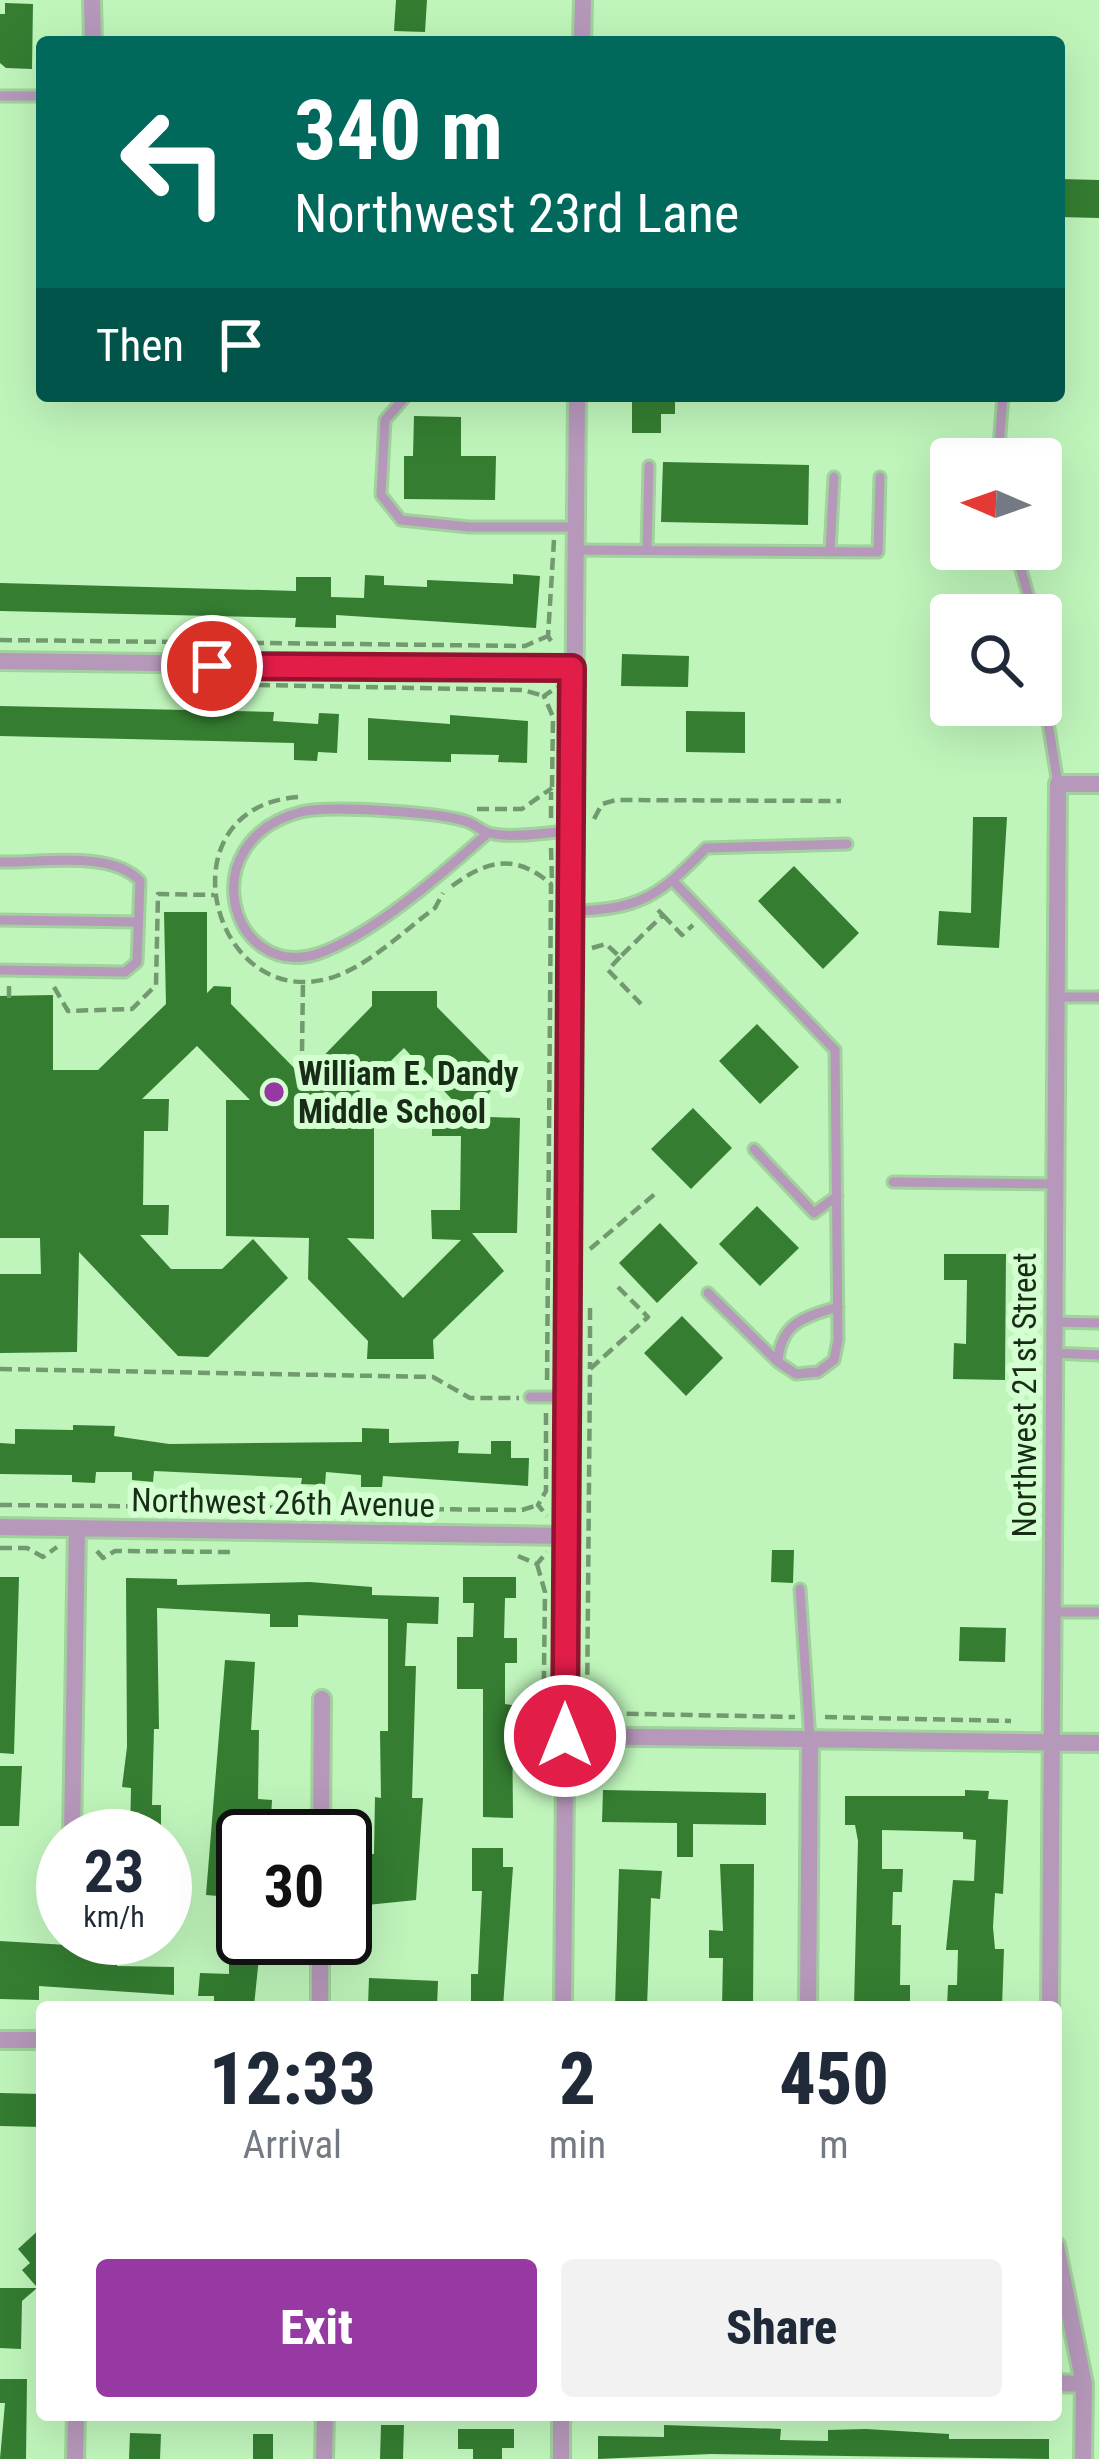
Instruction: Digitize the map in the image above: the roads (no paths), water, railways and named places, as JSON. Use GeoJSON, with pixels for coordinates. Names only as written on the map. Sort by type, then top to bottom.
{"type":"FeatureCollection","features":[{"type":"Feature","properties":{"kind":"street"},"geometry":{"type":"LineString","coordinates":[[92,0],[92,36]]}},
{"type":"Feature","properties":{"kind":"street"},"geometry":{"type":"LineString","coordinates":[[582,36],[583,0]]}},
{"type":"Feature","properties":{"kind":"street"},"geometry":{"type":"LineString","coordinates":[[563,2001],[571,831],[563,668],[574,550],[577,402]]}},
{"type":"Feature","properties":{"kind":"street"},"geometry":{"type":"LineString","coordinates":[[0,661],[563,668]]}},
{"type":"Feature","properties":{"kind":"street"},"geometry":{"type":"LineString","coordinates":[[1058,784],[1099,784]]}},
{"type":"Feature","properties":{"kind":"street","name":"Northwest 21st Street"},"geometry":{"type":"LineString","coordinates":[[1050,2001],[1058,784]]}},
{"type":"Feature","properties":{"kind":"street","name":"Northwest 26th Avenue"},"geometry":{"type":"LineString","coordinates":[[0,1527],[77,1538],[565,1536]]}},
{"type":"Feature","properties":{"kind":"street"},"geometry":{"type":"LineString","coordinates":[[72,1809],[77,1538]]}},
{"type":"Feature","properties":{"kind":"street"},"geometry":{"type":"LineString","coordinates":[[321,1809],[322,1699]]}},
{"type":"Feature","properties":{"kind":"street"},"geometry":{"type":"LineString","coordinates":[[565,1736],[1099,1743]]}},
{"type":"Feature","properties":{"kind":"street"},"geometry":{"type":"LineString","coordinates":[[808,2001],[810,1741]]}},
{"type":"Feature","properties":{"kind":"street"},"geometry":{"type":"LineString","coordinates":[[320,1965],[320,2001]]}},
{"type":"Feature","properties":{"kind":"street"},"geometry":{"type":"LineString","coordinates":[[0,2040],[36,2040]]}},
{"type":"Feature","properties":{"kind":"street"},"geometry":{"type":"LineString","coordinates":[[1062,2276],[1084,2384],[1083,2459]]}},
{"type":"Feature","properties":{"kind":"street"},"geometry":{"type":"LineString","coordinates":[[1062,2384],[1084,2384]]}},
{"type":"Feature","properties":{"kind":"street"},"geometry":{"type":"LineString","coordinates":[[75,2459],[76,2421]]}},
{"type":"Feature","properties":{"kind":"street"},"geometry":{"type":"LineString","coordinates":[[324,2459],[325,2421]]}},
{"type":"Feature","properties":{"kind":"street"},"geometry":{"type":"LineString","coordinates":[[561,2421],[561,2459]]}},
{"type":"Feature","properties":{"kind":"lane"},"geometry":{"type":"LineString","coordinates":[[0,95],[36,96]]}},
{"type":"Feature","properties":{"kind":"lane"},"geometry":{"type":"LineString","coordinates":[[401,402],[385,420],[381,495],[401,520],[469,527],[574,527]]}},
{"type":"Feature","properties":{"kind":"lane"},"geometry":{"type":"LineString","coordinates":[[1000,438],[1003,402]]}},
{"type":"Feature","properties":{"kind":"lane"},"geometry":{"type":"LineString","coordinates":[[647,550],[649,466]]}},
{"type":"Feature","properties":{"kind":"lane"},"geometry":{"type":"LineString","coordinates":[[830,551],[834,476]]}},
{"type":"Feature","properties":{"kind":"lane"},"geometry":{"type":"LineString","coordinates":[[574,550],[878,551],[880,477]]}},
{"type":"Feature","properties":{"kind":"lane"},"geometry":{"type":"LineString","coordinates":[[1049,726],[1058,784]]}},
{"type":"Feature","properties":{"kind":"lane"},"geometry":{"type":"LineString","coordinates":[[488,833],[387,912],[314,956],[282,955],[252,941],[236,911],[233,881],[242,848],[271,824],[305,811],[436,815],[470,821],[488,833],[571,831]]}},
{"type":"Feature","properties":{"kind":"lane"},"geometry":{"type":"LineString","coordinates":[[570,911],[623,910],[673,881],[706,848],[848,844]]}},
{"type":"Feature","properties":{"kind":"lane"},"geometry":{"type":"LineString","coordinates":[[0,862],[107,864],[128,867],[140,881],[137,962],[125,972],[0,970]]}},
{"type":"Feature","properties":{"kind":"lane"},"geometry":{"type":"LineString","coordinates":[[673,881],[836,1050],[838,1307],[834,1360],[818,1372],[796,1374],[708,1293]]}},
{"type":"Feature","properties":{"kind":"lane"},"geometry":{"type":"LineString","coordinates":[[0,920],[138,922]]}},
{"type":"Feature","properties":{"kind":"lane"},"geometry":{"type":"LineString","coordinates":[[1057,997],[1099,998]]}},
{"type":"Feature","properties":{"kind":"lane"},"geometry":{"type":"LineString","coordinates":[[754,1149],[814,1213],[837,1196]]}},
{"type":"Feature","properties":{"kind":"lane"},"geometry":{"type":"LineString","coordinates":[[893,1182],[1056,1184]]}},
{"type":"Feature","properties":{"kind":"lane"},"geometry":{"type":"LineString","coordinates":[[778,1362],[779,1342],[788,1326],[838,1307]]}},
{"type":"Feature","properties":{"kind":"lane"},"geometry":{"type":"LineString","coordinates":[[1054,1322],[1099,1324]]}},
{"type":"Feature","properties":{"kind":"lane"},"geometry":{"type":"LineString","coordinates":[[1054,1353],[1099,1355]]}},
{"type":"Feature","properties":{"kind":"lane"},"geometry":{"type":"LineString","coordinates":[[530,1397],[566,1397]]}},
{"type":"Feature","properties":{"kind":"lane"},"geometry":{"type":"LineString","coordinates":[[800,1589],[810,1741]]}},
{"type":"Feature","properties":{"kind":"lane"},"geometry":{"type":"LineString","coordinates":[[1052,1612],[1099,1612]]}},
{"type":"Feature","properties":{"kind":"place","name":"William E. Dandy Middle School"},"geometry":{"type":"Point","coordinates":[274,1092]}}]}
